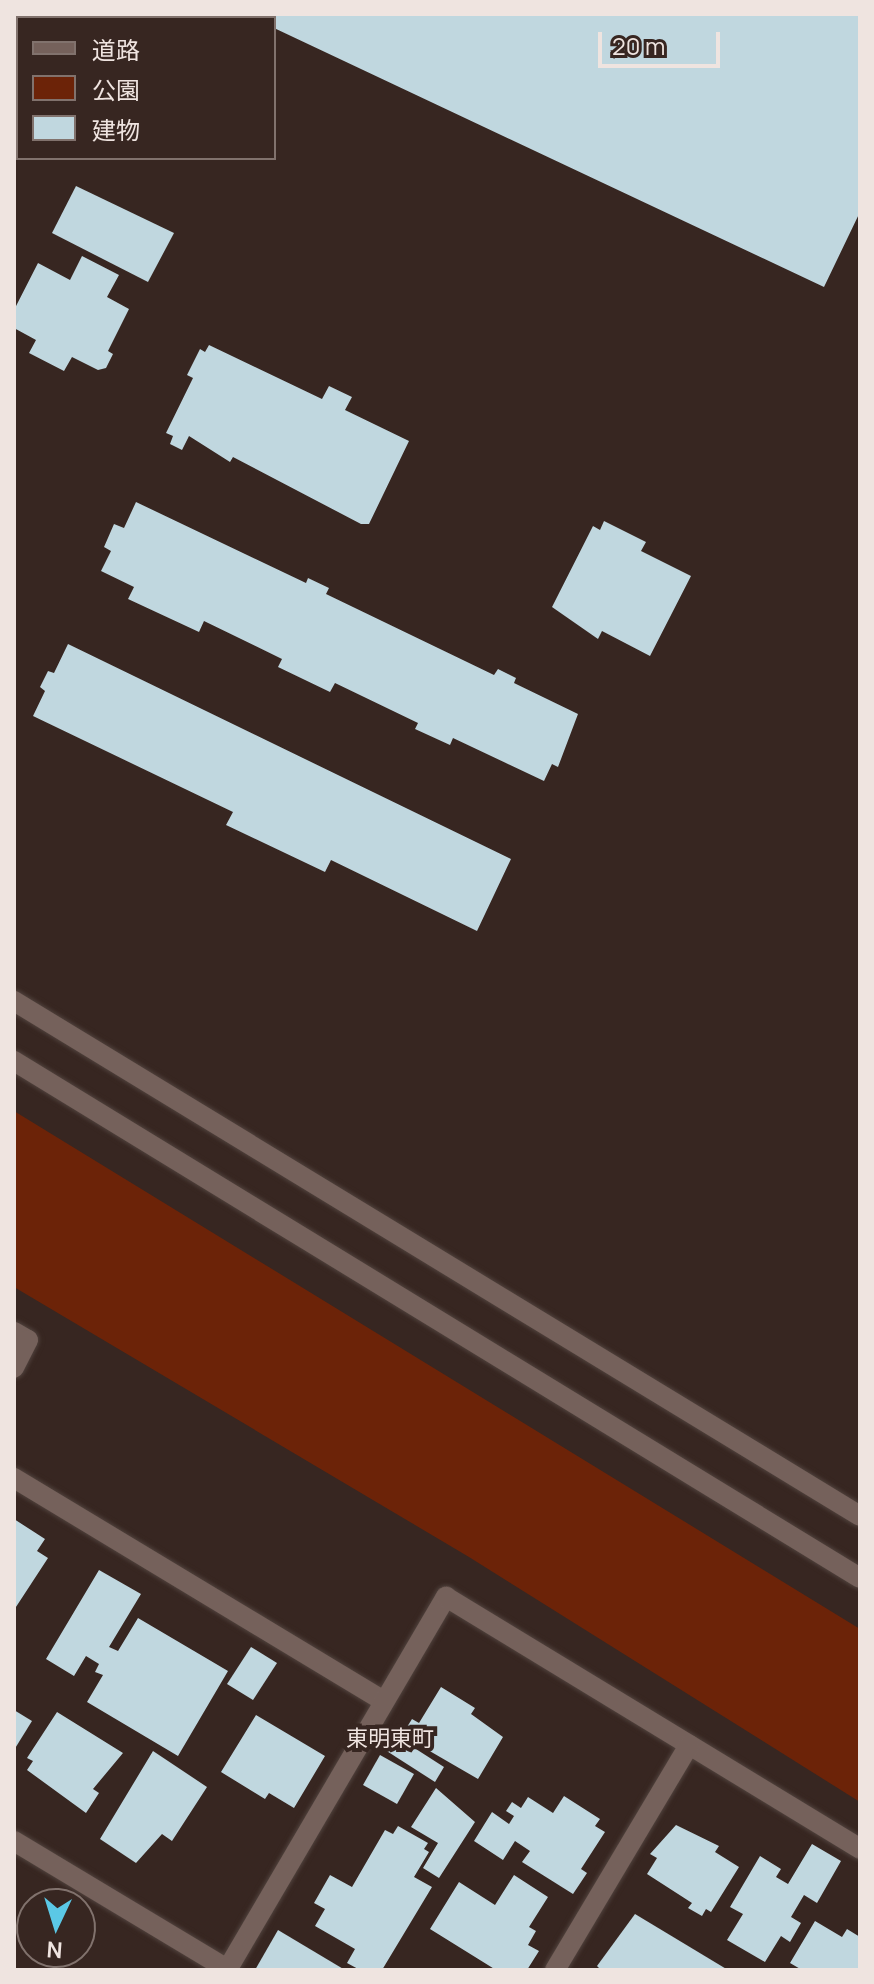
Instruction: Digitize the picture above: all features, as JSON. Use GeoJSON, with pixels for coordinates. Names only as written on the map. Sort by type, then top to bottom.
{"type":"FeatureCollection","features":[{"type":"Feature","properties":{"kind":"street"},"geometry":{"type":"LineString","coordinates":[[14,1001],[860,1516]]}},
{"type":"Feature","properties":{"kind":"street"},"geometry":{"type":"LineString","coordinates":[[14,1061],[860,1578]]}},
{"type":"Feature","properties":{"kind":"street"},"geometry":{"type":"LineString","coordinates":[[14,1332],[28,1340],[14,1368]]}},
{"type":"Feature","properties":{"kind":"street"},"geometry":{"type":"LineString","coordinates":[[14,1478],[384,1701]]}},
{"type":"Feature","properties":{"kind":"street"},"geometry":{"type":"LineString","coordinates":[[14,1841],[227,1970],[446,1597],[860,1849]]}},
{"type":"Feature","properties":{"kind":"street"},"geometry":{"type":"LineString","coordinates":[[555,1970],[689,1745]]}},
{"type":"Feature","properties":{"kind":"green space"},"geometry":{"type":"Polygon","coordinates":[[[14,1111],[860,1629],[860,1802],[469,1557],[14,1287],[14,1111]]]}},
{"type":"Feature","properties":{"kind":"building"},"geometry":{"type":"Polygon","coordinates":[[[244,14],[860,14],[860,212],[824,287],[276,29],[276,16],[244,14]]]}},
{"type":"Feature","properties":{"kind":"building"},"geometry":{"type":"Polygon","coordinates":[[[76,186],[174,233],[148,282],[52,233],[76,186]]]}},
{"type":"Feature","properties":{"kind":"building"},"geometry":{"type":"Polygon","coordinates":[[[82,256],[119,275],[107,297],[129,309],[108,351],[113,354],[106,368],[98,370],[72,357],[64,371],[29,353],[36,340],[14,328],[14,310],[38,263],[70,280],[82,256]]]}},
{"type":"Feature","properties":{"kind":"building"},"geometry":{"type":"Polygon","coordinates":[[[209,345],[322,399],[329,386],[352,397],[345,410],[409,441],[369,524],[361,524],[233,457],[230,462],[189,436],[182,450],[170,444],[173,436],[166,433],[193,378],[187,375],[200,349],[205,352],[209,345]]]}},
{"type":"Feature","properties":{"kind":"building"},"geometry":{"type":"Polygon","coordinates":[[[136,502],[306,583],[308,578],[329,588],[326,594],[494,675],[498,669],[516,678],[514,683],[578,714],[558,767],[552,764],[544,781],[453,738],[450,745],[415,729],[418,723],[335,683],[330,692],[278,667],[282,659],[204,621],[199,632],[128,599],[134,587],[101,571],[111,551],[104,547],[114,524],[124,528],[136,502]]]}},
{"type":"Feature","properties":{"kind":"building"},"geometry":{"type":"Polygon","coordinates":[[[604,521],[646,542],[641,551],[691,576],[650,656],[602,631],[598,639],[552,607],[593,526],[600,530],[604,521]]]}},
{"type":"Feature","properties":{"kind":"building"},"geometry":{"type":"Polygon","coordinates":[[[68,644],[511,859],[477,931],[331,860],[325,872],[226,825],[233,812],[33,716],[45,691],[40,687],[48,671],[54,673],[68,644]]]}},
{"type":"Feature","properties":{"kind":"building"},"geometry":{"type":"Polygon","coordinates":[[[14,1519],[45,1539],[37,1551],[48,1558],[14,1610],[14,1519]]]}},
{"type":"Feature","properties":{"kind":"building"},"geometry":{"type":"Polygon","coordinates":[[[99,1570],[141,1594],[109,1647],[118,1651],[138,1618],[228,1671],[178,1756],[87,1702],[103,1675],[95,1672],[99,1664],[86,1656],[74,1676],[46,1659],[99,1570]]]}},
{"type":"Feature","properties":{"kind":"building"},"geometry":{"type":"Polygon","coordinates":[[[251,1647],[277,1663],[253,1700],[227,1684],[251,1647]]]}},
{"type":"Feature","properties":{"kind":"building"},"geometry":{"type":"Polygon","coordinates":[[[441,1687],[475,1708],[471,1714],[503,1737],[478,1779],[402,1735],[412,1719],[419,1723],[441,1687]]]}},
{"type":"Feature","properties":{"kind":"building"},"geometry":{"type":"Polygon","coordinates":[[[14,1710],[32,1721],[14,1750],[14,1710]]]}},
{"type":"Feature","properties":{"kind":"building"},"geometry":{"type":"Polygon","coordinates":[[[57,1712],[123,1753],[93,1789],[99,1793],[86,1813],[27,1770],[33,1761],[27,1758],[57,1712]]]}},
{"type":"Feature","properties":{"kind":"building"},"geometry":{"type":"Polygon","coordinates":[[[256,1715],[325,1756],[294,1808],[269,1793],[265,1799],[221,1772],[256,1715]]]}},
{"type":"Feature","properties":{"kind":"building"},"geometry":{"type":"Polygon","coordinates":[[[391,1733],[444,1767],[435,1782],[382,1748],[391,1733]]]}},
{"type":"Feature","properties":{"kind":"building"},"geometry":{"type":"Polygon","coordinates":[[[153,1751],[207,1787],[172,1841],[162,1834],[136,1863],[100,1839],[153,1751]]]}},
{"type":"Feature","properties":{"kind":"building"},"geometry":{"type":"Polygon","coordinates":[[[380,1755],[414,1774],[397,1804],[363,1785],[380,1755]]]}},
{"type":"Feature","properties":{"kind":"building"},"geometry":{"type":"Polygon","coordinates":[[[436,1788],[475,1822],[439,1878],[423,1868],[438,1843],[411,1827],[436,1788]]]}},
{"type":"Feature","properties":{"kind":"building"},"geometry":{"type":"Polygon","coordinates":[[[564,1796],[600,1819],[595,1826],[605,1832],[581,1869],[587,1873],[573,1894],[522,1862],[530,1851],[515,1841],[503,1860],[474,1841],[492,1812],[509,1824],[514,1816],[506,1811],[512,1802],[521,1808],[528,1797],[553,1813],[564,1796]]]}},
{"type":"Feature","properties":{"kind":"building"},"geometry":{"type":"Polygon","coordinates":[[[676,1825],[719,1846],[715,1852],[739,1867],[711,1912],[706,1909],[702,1916],[688,1908],[692,1903],[647,1874],[657,1858],[650,1854],[676,1825]]]}},
{"type":"Feature","properties":{"kind":"building"},"geometry":{"type":"Polygon","coordinates":[[[398,1826],[428,1843],[424,1849],[429,1852],[414,1877],[432,1887],[382,1970],[360,1970],[347,1963],[355,1949],[315,1926],[325,1909],[314,1903],[330,1875],[352,1887],[385,1830],[393,1834],[398,1826]]]}},
{"type":"Feature","properties":{"kind":"building"},"geometry":{"type":"Polygon","coordinates":[[[812,1844],[841,1861],[817,1903],[804,1895],[791,1917],[801,1923],[790,1942],[781,1936],[765,1962],[727,1940],[743,1914],[730,1907],[760,1856],[781,1869],[776,1877],[788,1884],[812,1844]]]}},
{"type":"Feature","properties":{"kind":"building"},"geometry":{"type":"Polygon","coordinates":[[[514,1875],[548,1897],[529,1927],[536,1931],[528,1945],[539,1951],[527,1970],[496,1970],[430,1929],[459,1882],[495,1905],[514,1875]]]}},
{"type":"Feature","properties":{"kind":"building"},"geometry":{"type":"Polygon","coordinates":[[[635,1914],[728,1970],[601,1970],[597,1966],[635,1914]]]}},
{"type":"Feature","properties":{"kind":"building"},"geometry":{"type":"Polygon","coordinates":[[[815,1921],[842,1937],[847,1929],[860,1937],[860,1970],[802,1970],[790,1963],[815,1921]]]}},
{"type":"Feature","properties":{"kind":"building"},"geometry":{"type":"Polygon","coordinates":[[[278,1930],[345,1970],[255,1970],[278,1930]]]}},
{"type":"Feature","properties":{"kind":"district","name":"東明東町"},"geometry":{"type":"Point","coordinates":[390,1739]}}]}
